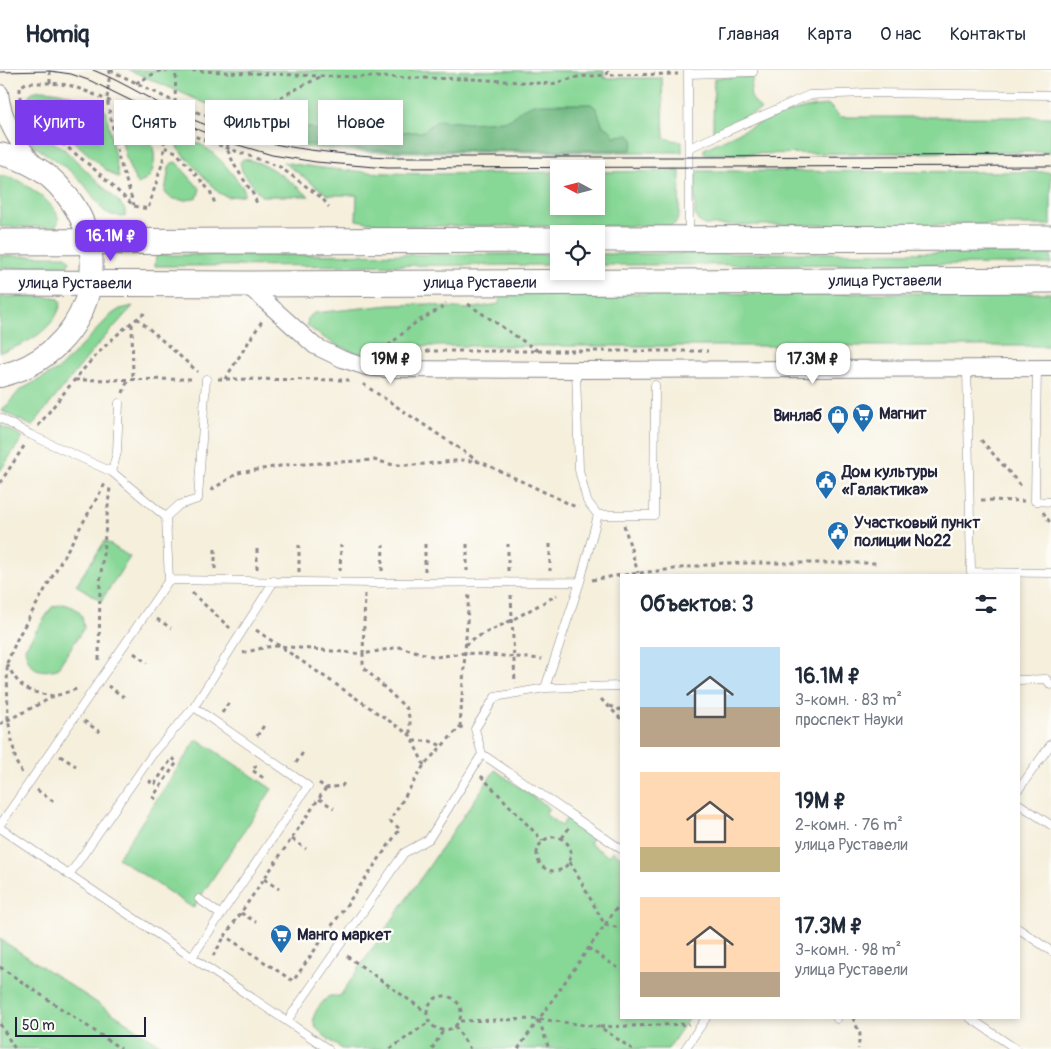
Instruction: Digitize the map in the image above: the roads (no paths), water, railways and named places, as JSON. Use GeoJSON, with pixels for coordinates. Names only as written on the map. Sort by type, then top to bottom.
{"type":"FeatureCollection","features":[{"type":"Feature","properties":{"kind":"main road"},"geometry":{"type":"LineString","coordinates":[[0,154],[26,162],[59,184],[83,220],[90,241],[92,262],[90,284],[81,313],[64,339],[41,360],[6,375],[0,392]]}},
{"type":"Feature","properties":{"kind":"main road"},"geometry":{"type":"LineString","coordinates":[[605,239],[1051,238]]}},
{"type":"Feature","properties":{"kind":"main road"},"geometry":{"type":"LineString","coordinates":[[0,242],[550,240]]}},
{"type":"Feature","properties":{"kind":"main road","name":"улица Руставели"},"geometry":{"type":"LineString","coordinates":[[0,283],[246,284],[1051,280]]}},
{"type":"Feature","properties":{"kind":"street"},"geometry":{"type":"LineString","coordinates":[[0,93],[6,119],[13,133],[42,171]]}},
{"type":"Feature","properties":{"kind":"street"},"geometry":{"type":"LineString","coordinates":[[246,284],[315,346],[366,367],[386,369],[576,370],[1044,368]]}},
{"type":"Feature","properties":{"kind":"lane"},"geometry":{"type":"LineString","coordinates":[[689,239],[688,72],[754,72],[753,70]]}},
{"type":"Feature","properties":{"kind":"lane"},"geometry":{"type":"LineString","coordinates":[[689,148],[809,95],[876,93],[1051,95]]}},
{"type":"Feature","properties":{"kind":"lane"},"geometry":{"type":"LineString","coordinates":[[967,368],[971,572],[1051,573]]}},
{"type":"Feature","properties":{"kind":"lane"},"geometry":{"type":"LineString","coordinates":[[1044,368],[1035,501],[1051,502]]}},
{"type":"Feature","properties":{"kind":"lane"},"geometry":{"type":"LineString","coordinates":[[576,370],[579,470],[587,501],[598,516]]}},
{"type":"Feature","properties":{"kind":"lane"},"geometry":{"type":"LineString","coordinates":[[206,379],[198,499],[179,505],[166,518],[168,580],[0,826],[328,1049]]}},
{"type":"Feature","properties":{"kind":"lane"},"geometry":{"type":"LineString","coordinates":[[598,516],[654,515],[655,384]]}},
{"type":"Feature","properties":{"kind":"lane"},"geometry":{"type":"LineString","coordinates":[[112,472],[117,452],[120,403]]}},
{"type":"Feature","properties":{"kind":"lane"},"geometry":{"type":"LineString","coordinates":[[0,418],[31,435],[112,472],[166,518]]}},
{"type":"Feature","properties":{"kind":"lane"},"geometry":{"type":"LineString","coordinates":[[545,688],[580,582],[598,516]]}},
{"type":"Feature","properties":{"kind":"lane"},"geometry":{"type":"LineString","coordinates":[[168,580],[365,583],[580,582]]}},
{"type":"Feature","properties":{"kind":"lane"},"geometry":{"type":"LineString","coordinates":[[70,875],[152,755],[194,707],[274,581]]}},
{"type":"Feature","properties":{"kind":"lane"},"geometry":{"type":"LineString","coordinates":[[1020,680],[1046,679],[1051,685]]}},
{"type":"Feature","properties":{"kind":"lane"},"geometry":{"type":"LineString","coordinates":[[620,686],[545,688],[495,697],[475,729],[482,754],[620,848]]}},
{"type":"Feature","properties":{"kind":"lane"},"geometry":{"type":"LineString","coordinates":[[192,957],[308,786],[194,707]]}},
{"type":"Feature","properties":{"kind":"lane"},"geometry":{"type":"LineString","coordinates":[[1020,788],[1051,744]]}},
{"type":"Feature","properties":{"kind":"lane"},"geometry":{"type":"LineString","coordinates":[[287,1021],[404,853],[429,839],[482,754]]}},
{"type":"Feature","properties":{"kind":"lane"},"geometry":{"type":"LineString","coordinates":[[1020,805],[1051,825]]}},
{"type":"Feature","properties":{"kind":"lane"},"geometry":{"type":"LineString","coordinates":[[199,899],[221,915]]}},
{"type":"Feature","properties":{"kind":"lane"},"geometry":{"type":"LineString","coordinates":[[1020,930],[1051,951]]}},
{"type":"Feature","properties":{"kind":"lane"},"geometry":{"type":"LineString","coordinates":[[971,1019],[1016,1049]]}},
{"type":"Feature","properties":{"kind":"lane"},"geometry":{"type":"LineString","coordinates":[[685,1049],[704,1020]]}},
{"type":"Feature","properties":{"kind":"tram line"},"geometry":{"type":"LineString","coordinates":[[93,70],[189,118],[237,135],[286,146],[362,155],[387,157],[1051,155]]}},
{"type":"Feature","properties":{"kind":"tram line"},"geometry":{"type":"LineString","coordinates":[[0,72],[50,71],[71,74],[91,81],[150,110],[228,142],[272,155],[316,162],[387,168],[1051,166]]}},
{"type":"Feature","properties":{"kind":"place","name":"Магнит"},"geometry":{"type":"Point","coordinates":[863,433]}},
{"type":"Feature","properties":{"kind":"place","name":"Винлаб"},"geometry":{"type":"Point","coordinates":[838,435]}},
{"type":"Feature","properties":{"kind":"place","name":"Дом культуры «Галактика»"},"geometry":{"type":"Point","coordinates":[826,500]}},
{"type":"Feature","properties":{"kind":"place","name":"Участковый пункт полиции №22"},"geometry":{"type":"Point","coordinates":[838,551]}},
{"type":"Feature","properties":{"kind":"place","name":"Манго маркет"},"geometry":{"type":"Point","coordinates":[281,954]}}]}
